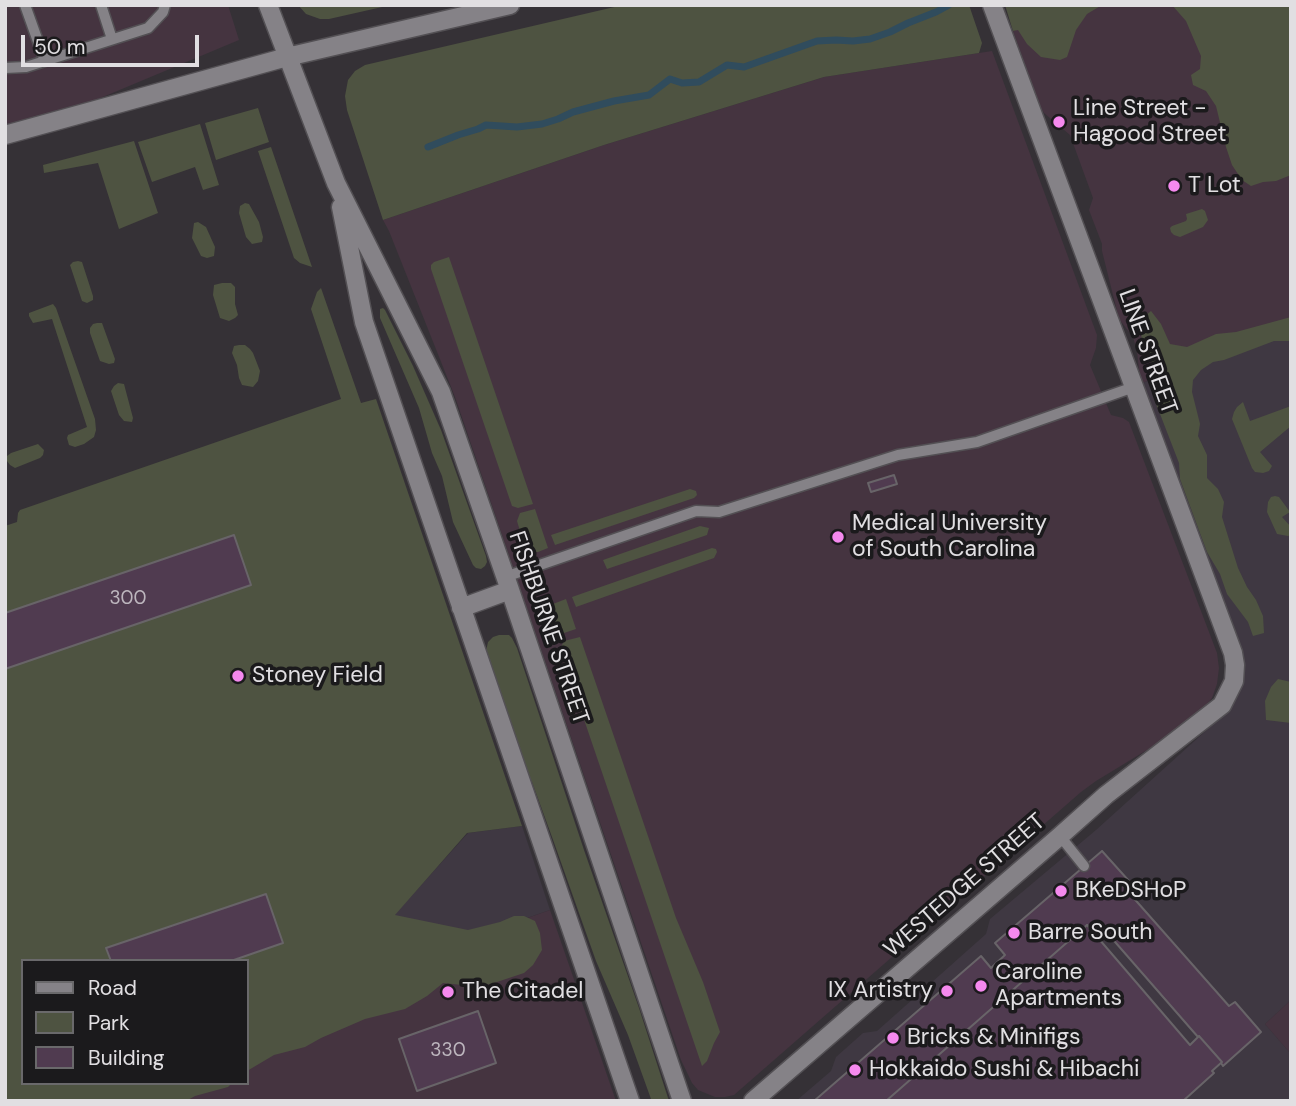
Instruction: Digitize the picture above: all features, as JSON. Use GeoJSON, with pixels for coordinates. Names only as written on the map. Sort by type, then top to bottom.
{"type":"FeatureCollection","features":[{"type":"Feature","properties":{"kind":"street","name":"FISHBURNE STREET"},"geometry":{"type":"LineString","coordinates":[[268,5],[337,183],[441,392],[682,1101]]}},
{"type":"Feature","properties":{"kind":"street"},"geometry":{"type":"LineString","coordinates":[[5,135],[287,57],[510,5]]}},
{"type":"Feature","properties":{"kind":"street","name":"LINE STREET"},"geometry":{"type":"LineString","coordinates":[[992,5],[1233,653],[1234,681],[1222,705],[1213,713]]}},
{"type":"Feature","properties":{"kind":"street","name":"FISHBURNE STREET"},"geometry":{"type":"LineString","coordinates":[[337,183],[364,322],[630,1101]]}},
{"type":"Feature","properties":{"kind":"street"},"geometry":{"type":"LineString","coordinates":[[461,608],[508,583]]}},
{"type":"Feature","properties":{"kind":"street","name":"WESTEDGE STREET"},"geometry":{"type":"LineString","coordinates":[[753,1101],[1106,795],[1213,713]]}},
{"type":"Feature","properties":{"kind":"lane"},"geometry":{"type":"LineString","coordinates":[[25,5],[45,61]]}},
{"type":"Feature","properties":{"kind":"lane"},"geometry":{"type":"LineString","coordinates":[[101,5],[113,39]]}},
{"type":"Feature","properties":{"kind":"lane"},"geometry":{"type":"LineString","coordinates":[[5,68],[26,67],[148,28],[163,12],[165,5]]}},
{"type":"Feature","properties":{"kind":"lane"},"geometry":{"type":"LineString","coordinates":[[508,583],[696,511],[719,512],[898,455],[977,442],[1134,387]]}},
{"type":"Feature","properties":{"kind":"lane"},"geometry":{"type":"LineString","coordinates":[[1060,836],[1084,866]]}},
{"type":"Feature","properties":{"kind":"shaded area"},"geometry":{"type":"Polygon","coordinates":[[[5,5],[228,5],[239,40],[24,130],[5,135],[5,5]]]}},
{"type":"Feature","properties":{"kind":"shaded area","name":"T Lot"},"geometry":{"type":"Polygon","coordinates":[[[1084,5],[1190,5],[1291,166],[1291,326],[1142,383],[1133,337],[1119,319],[1102,244],[1089,210],[1093,198],[1070,135],[1044,113],[1039,105],[1013,31],[1084,5]]]}},
{"type":"Feature","properties":{"kind":"shaded area","name":"Medical University of South Carolina"},"geometry":{"type":"Polygon","coordinates":[[[992,51],[1097,335],[1090,365],[1111,415],[1129,422],[1217,653],[1217,684],[1212,698],[1202,710],[1165,739],[1081,792],[734,1095],[715,1097],[698,1090],[681,1060],[455,397],[383,220],[604,145],[824,77],[992,51]]]}},
{"type":"Feature","properties":{"kind":"shaded area"},"geometry":{"type":"Polygon","coordinates":[[[1291,326],[1291,1000],[1265,1024],[1291,1054],[1291,1101],[796,1101],[831,1071],[836,1057],[863,1033],[877,1031],[986,934],[990,919],[1096,830],[1231,708],[1241,687],[1238,641],[1142,383],[1291,326]]]}},
{"type":"Feature","properties":{"kind":"shaded area"},"geometry":{"type":"Polygon","coordinates":[[[522,826],[550,910],[390,966],[379,932],[468,833],[522,826]]]}},
{"type":"Feature","properties":{"kind":"shaded area","name":"The Citadel"},"geometry":{"type":"Polygon","coordinates":[[[550,910],[616,1101],[11,1101],[55,1085],[248,1085],[248,1017],[550,910]]]}},
{"type":"Feature","properties":{"kind":"shaded area"},"geometry":{"type":"Polygon","coordinates":[[[1291,1000],[1291,1054],[1265,1024],[1291,1000]]]}},
{"type":"Feature","properties":{"kind":"green space"},"geometry":{"type":"Polygon","coordinates":[[[298,5],[391,5],[320,19],[306,14],[298,5]]]}},
{"type":"Feature","properties":{"kind":"green space"},"geometry":{"type":"Polygon","coordinates":[[[623,5],[969,5],[982,43],[979,53],[824,77],[604,145],[383,220],[347,110],[345,96],[348,80],[355,71],[365,65],[623,5]]]}},
{"type":"Feature","properties":{"kind":"green space"},"geometry":{"type":"Polygon","coordinates":[[[1005,5],[1102,5],[1087,14],[1076,30],[1067,57],[1060,60],[1041,57],[1027,44],[1018,30],[1013,31],[1005,5]]]}},
{"type":"Feature","properties":{"kind":"green space"},"geometry":{"type":"Polygon","coordinates":[[[1172,5],[1291,5],[1291,175],[1251,186],[1242,180],[1232,165],[1216,106],[1206,91],[1193,85],[1191,75],[1200,69],[1201,56],[1186,21],[1172,5]]]}},
{"type":"Feature","properties":{"kind":"green space"},"geometry":{"type":"Polygon","coordinates":[[[258,108],[269,142],[216,160],[205,123],[258,108]]]}},
{"type":"Feature","properties":{"kind":"green space"},"geometry":{"type":"Polygon","coordinates":[[[200,124],[219,185],[203,190],[195,167],[152,182],[138,142],[200,124]]]}},
{"type":"Feature","properties":{"kind":"green space"},"geometry":{"type":"Polygon","coordinates":[[[134,141],[158,213],[119,229],[98,163],[44,173],[43,165],[134,141]]]}},
{"type":"Feature","properties":{"kind":"green space"},"geometry":{"type":"Polygon","coordinates":[[[271,147],[312,267],[294,258],[258,151],[271,147]]]}},
{"type":"Feature","properties":{"kind":"green space"},"geometry":{"type":"Polygon","coordinates":[[[249,204],[259,222],[262,242],[252,244],[246,237],[239,213],[240,206],[249,204]]]}},
{"type":"Feature","properties":{"kind":"green space"},"geometry":{"type":"Polygon","coordinates":[[[1202,209],[1208,220],[1203,227],[1180,237],[1171,232],[1172,226],[1186,221],[1186,214],[1202,209]]]}},
{"type":"Feature","properties":{"kind":"green space"},"geometry":{"type":"Polygon","coordinates":[[[198,222],[206,227],[215,247],[214,256],[201,256],[192,238],[194,223],[198,222]]]}},
{"type":"Feature","properties":{"kind":"green space"},"geometry":{"type":"Polygon","coordinates":[[[449,257],[533,504],[518,508],[512,506],[431,269],[434,262],[449,257]]]}},
{"type":"Feature","properties":{"kind":"green space"},"geometry":{"type":"Polygon","coordinates":[[[82,262],[93,296],[93,300],[87,303],[82,301],[70,265],[82,262]]]}},
{"type":"Feature","properties":{"kind":"green space"},"geometry":{"type":"Polygon","coordinates":[[[231,283],[235,287],[238,315],[229,321],[220,318],[213,295],[214,285],[231,283]]]}},
{"type":"Feature","properties":{"kind":"green space","name":"Stoney Field"},"geometry":{"type":"Polygon","coordinates":[[[321,288],[361,403],[376,399],[522,826],[467,833],[395,915],[468,930],[514,916],[524,916],[535,921],[542,950],[533,965],[524,973],[491,984],[472,986],[443,983],[405,1009],[365,1019],[305,1047],[274,1055],[248,1070],[248,959],[21,959],[21,1085],[230,1085],[186,1101],[5,1101],[5,526],[17,522],[20,510],[341,399],[311,309],[321,288]]]}},
{"type":"Feature","properties":{"kind":"green space"},"geometry":{"type":"Polygon","coordinates":[[[53,304],[95,419],[94,437],[75,447],[69,445],[68,435],[87,427],[52,319],[33,323],[29,316],[29,313],[53,304]]]}},
{"type":"Feature","properties":{"kind":"green space"},"geometry":{"type":"Polygon","coordinates":[[[383,308],[413,366],[441,430],[486,556],[487,562],[481,569],[473,565],[453,522],[442,476],[432,453],[419,408],[380,318],[380,309],[383,308]]]}},
{"type":"Feature","properties":{"kind":"green space"},"geometry":{"type":"Polygon","coordinates":[[[1151,311],[1161,324],[1170,344],[1187,347],[1216,334],[1236,332],[1291,317],[1291,341],[1274,341],[1213,362],[1193,380],[1192,392],[1200,424],[1198,436],[1207,455],[1207,478],[1218,489],[1224,502],[1222,517],[1238,568],[1263,616],[1264,633],[1253,636],[1248,622],[1227,594],[1220,574],[1207,552],[1180,479],[1179,463],[1155,401],[1150,355],[1142,340],[1139,321],[1151,311]]]}},
{"type":"Feature","properties":{"kind":"green space"},"geometry":{"type":"Polygon","coordinates":[[[102,323],[115,359],[114,363],[100,361],[90,333],[90,328],[102,323]]]}},
{"type":"Feature","properties":{"kind":"green space"},"geometry":{"type":"Polygon","coordinates":[[[234,346],[250,349],[260,371],[258,381],[253,387],[242,385],[239,378],[232,353],[234,346]]]}},
{"type":"Feature","properties":{"kind":"green space"},"geometry":{"type":"Polygon","coordinates":[[[118,383],[124,384],[132,422],[124,421],[119,415],[111,391],[118,383]]]}},
{"type":"Feature","properties":{"kind":"green space"},"geometry":{"type":"Polygon","coordinates":[[[1243,402],[1250,421],[1291,406],[1291,426],[1260,452],[1272,466],[1269,471],[1263,473],[1255,472],[1252,468],[1232,419],[1237,407],[1243,402]]]}},
{"type":"Feature","properties":{"kind":"green space"},"geometry":{"type":"Polygon","coordinates":[[[38,444],[44,450],[40,458],[15,468],[7,461],[7,456],[11,453],[38,444]]]}},
{"type":"Feature","properties":{"kind":"green space"},"geometry":{"type":"Polygon","coordinates":[[[690,489],[696,491],[694,498],[555,545],[551,535],[690,489]]]}},
{"type":"Feature","properties":{"kind":"green space"},"geometry":{"type":"Polygon","coordinates":[[[1275,496],[1279,497],[1290,512],[1282,517],[1291,527],[1291,535],[1277,534],[1267,512],[1268,502],[1275,496]]]}},
{"type":"Feature","properties":{"kind":"green space"},"geometry":{"type":"Polygon","coordinates":[[[535,509],[548,548],[530,552],[526,551],[517,521],[520,513],[535,509]]]}},
{"type":"Feature","properties":{"kind":"green space"},"geometry":{"type":"Polygon","coordinates":[[[700,526],[709,528],[707,535],[607,569],[603,560],[700,526]]]}},
{"type":"Feature","properties":{"kind":"green space"},"geometry":{"type":"Polygon","coordinates":[[[712,548],[717,552],[714,558],[576,607],[572,597],[712,548]]]}},
{"type":"Feature","properties":{"kind":"green space"},"geometry":{"type":"Polygon","coordinates":[[[566,599],[576,629],[561,634],[554,631],[547,610],[553,604],[566,599]]]}},
{"type":"Feature","properties":{"kind":"green space"},"geometry":{"type":"Polygon","coordinates":[[[499,635],[509,635],[517,648],[669,1101],[651,1099],[628,1035],[596,961],[528,775],[486,651],[488,642],[499,635]]]}},
{"type":"Feature","properties":{"kind":"green space"},"geometry":{"type":"Polygon","coordinates":[[[580,637],[676,918],[703,982],[720,1032],[702,1066],[560,649],[564,641],[580,637]]]}},
{"type":"Feature","properties":{"kind":"green space"},"geometry":{"type":"Polygon","coordinates":[[[1278,679],[1291,682],[1291,723],[1266,720],[1265,701],[1278,679]]]}},
{"type":"Feature","properties":{"kind":"building"},"geometry":{"type":"Polygon","coordinates":[[[894,475],[897,484],[871,492],[868,483],[894,475]]]}},
{"type":"Feature","properties":{"kind":"building"},"geometry":{"type":"Polygon","coordinates":[[[234,535],[251,585],[5,669],[5,613],[234,535]]]}},
{"type":"Feature","properties":{"kind":"building","name":"Caroline Apartments"},"geometry":{"type":"Polygon","coordinates":[[[1102,851],[1129,881],[1123,886],[1229,1006],[1235,1002],[1261,1032],[1223,1066],[1102,927],[1094,934],[1087,925],[886,1101],[814,1101],[981,956],[991,968],[1005,955],[995,943],[1102,851]]]}},
{"type":"Feature","properties":{"kind":"building"},"geometry":{"type":"Polygon","coordinates":[[[266,894],[283,943],[237,959],[110,959],[106,948],[266,894]]]}},
{"type":"Feature","properties":{"kind":"building"},"geometry":{"type":"Polygon","coordinates":[[[1087,925],[1190,1045],[1199,1036],[1222,1062],[1212,1071],[1214,1073],[1183,1101],[886,1101],[1087,925]]]}},
{"type":"Feature","properties":{"kind":"building"},"geometry":{"type":"Polygon","coordinates":[[[478,1011],[496,1063],[417,1091],[399,1039],[478,1011]]]}},
{"type":"Feature","properties":{"kind":"waterway"},"geometry":{"type":"LineString","coordinates":[[428,147],[486,125],[517,127],[542,124],[573,112],[649,95],[670,79],[682,83],[699,82],[727,65],[744,67],[817,41],[870,39],[949,5]]}},
{"type":"Feature","properties":{"kind":"place","name":"Line Street - Hagood Street"},"geometry":{"type":"Point","coordinates":[1059,122]}},
{"type":"Feature","properties":{"kind":"place","name":"T Lot"},"geometry":{"type":"Point","coordinates":[1174,186]}},
{"type":"Feature","properties":{"kind":"place","name":"Medical University of South Carolina"},"geometry":{"type":"Point","coordinates":[838,537]}},
{"type":"Feature","properties":{"kind":"place","name":"Stoney Field"},"geometry":{"type":"Point","coordinates":[238,676]}},
{"type":"Feature","properties":{"kind":"place","name":"BKeDSHoP"},"geometry":{"type":"Point","coordinates":[1061,891]}},
{"type":"Feature","properties":{"kind":"place","name":"Barre South"},"geometry":{"type":"Point","coordinates":[1014,933]}},
{"type":"Feature","properties":{"kind":"place","name":"Caroline Apartments"},"geometry":{"type":"Point","coordinates":[981,986]}},
{"type":"Feature","properties":{"kind":"place","name":"IX Artistry"},"geometry":{"type":"Point","coordinates":[947,991]}},
{"type":"Feature","properties":{"kind":"place","name":"The Citadel"},"geometry":{"type":"Point","coordinates":[448,992]}},
{"type":"Feature","properties":{"kind":"place","name":"Bricks & Minifigs"},"geometry":{"type":"Point","coordinates":[893,1038]}},
{"type":"Feature","properties":{"kind":"place","name":"Hokkaido Sushi & Hibachi"},"geometry":{"type":"Point","coordinates":[855,1070]}}]}
